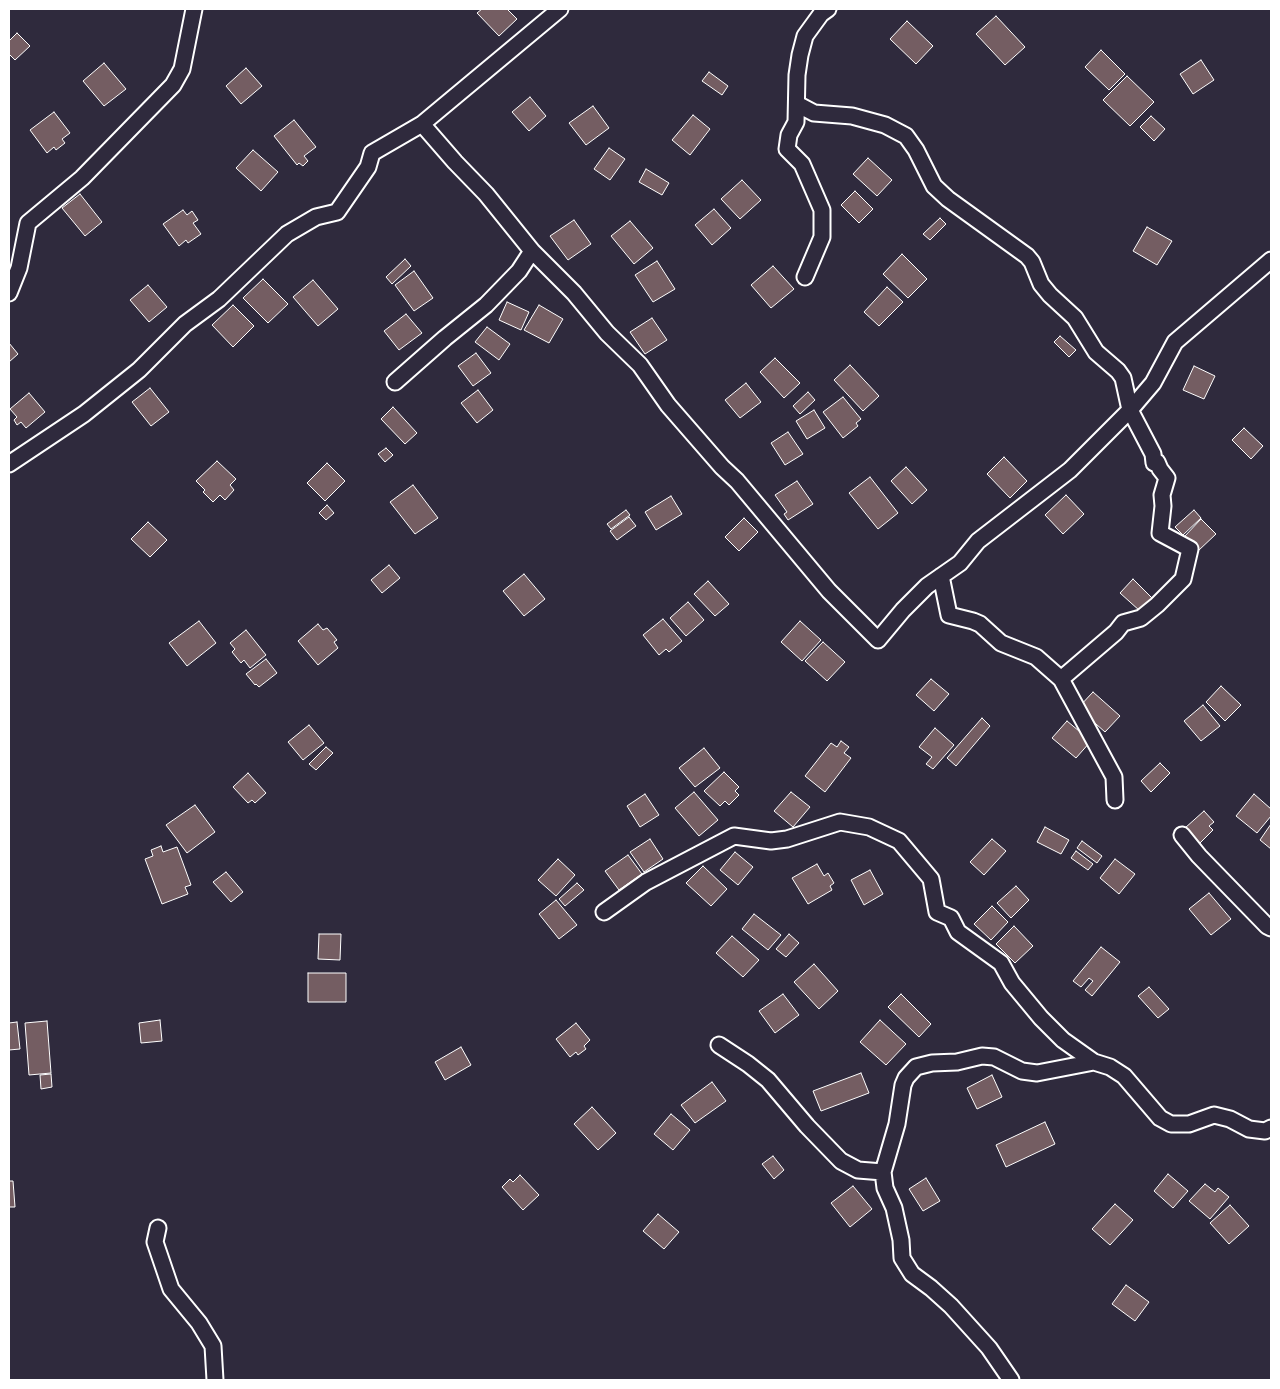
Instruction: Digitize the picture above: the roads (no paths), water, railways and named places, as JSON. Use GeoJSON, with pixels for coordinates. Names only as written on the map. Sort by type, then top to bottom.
{"type":"FeatureCollection","features":[{"type":"Feature","properties":{"kind":"street"},"geometry":{"type":"LineString","coordinates":[[9,293],[19,268],[28,223],[82,178],[173,85],[182,69],[186,39],[194,9]]}},
{"type":"Feature","properties":{"kind":"street"},"geometry":{"type":"LineString","coordinates":[[9,464],[84,414],[139,370],[185,324],[219,299],[287,234],[316,217],[337,212],[368,167],[372,153],[422,124],[560,9]]}},
{"type":"Feature","properties":{"kind":"street"},"geometry":{"type":"LineString","coordinates":[[805,277],[822,237],[822,210],[802,164],[787,149],[789,135],[796,122],[797,75],[805,36],[821,14],[828,9]]}},
{"type":"Feature","properties":{"kind":"street"},"geometry":{"type":"LineString","coordinates":[[797,104],[814,113],[852,116],[885,126],[906,136],[916,150],[934,186],[1027,256],[1032,262],[1042,284],[1075,318],[1096,352],[1118,371],[1123,378],[1130,410],[1153,454],[1154,463],[1157,462],[1167,478],[1162,495],[1163,506],[1160,533],[1190,549],[1183,579],[1141,618],[1123,623],[1116,632],[1061,679]]}},
{"type":"Feature","properties":{"kind":"street"},"geometry":{"type":"LineString","coordinates":[[422,124],[486,194],[532,251],[574,293],[607,333],[640,365],[668,405],[722,467],[737,481],[829,591],[878,640],[921,592],[960,563],[978,541],[1070,470],[1130,410],[1153,383],[1175,342],[1271,260]]}},
{"type":"Feature","properties":{"kind":"street"},"geometry":{"type":"LineString","coordinates":[[395,382],[486,305],[520,271],[532,251]]}},
{"type":"Feature","properties":{"kind":"street"},"geometry":{"type":"LineString","coordinates":[[941,576],[949,615],[980,624],[1001,643],[1036,658],[1061,679],[1114,777],[1115,800]]}},
{"type":"Feature","properties":{"kind":"street"},"geometry":{"type":"LineString","coordinates":[[604,912],[646,882],[734,836],[771,841],[787,839],[840,822],[869,827],[900,841],[931,879],[937,912],[951,918],[958,932],[1001,963],[1012,983],[1063,1040],[1094,1062],[1110,1067],[1124,1076],[1160,1118],[1171,1124],[1189,1124],[1214,1115],[1230,1119],[1249,1129],[1265,1131],[1271,1128]]}},
{"type":"Feature","properties":{"kind":"street"},"geometry":{"type":"LineString","coordinates":[[1182,835],[1199,856],[1271,928]]}},
{"type":"Feature","properties":{"kind":"street"},"geometry":{"type":"LineString","coordinates":[[1063,1040],[1065,1067]]}},
{"type":"Feature","properties":{"kind":"street"},"geometry":{"type":"LineString","coordinates":[[719,1045],[768,1080],[807,1126],[841,1161],[858,1170],[883,1172]]}},
{"type":"Feature","properties":{"kind":"street"},"geometry":{"type":"LineString","coordinates":[[1010,1380],[990,1348],[938,1294],[912,1274],[902,1258],[901,1240],[894,1208],[885,1188],[883,1172],[897,1124],[903,1085],[906,1078],[916,1067],[932,1063],[957,1062],[982,1056],[994,1057],[1022,1071],[1037,1073],[1094,1062]]}},
{"type":"Feature","properties":{"kind":"street"},"geometry":{"type":"LineString","coordinates":[[158,1228],[154,1242],[171,1289],[198,1323],[213,1346],[215,1380]]}}]}
